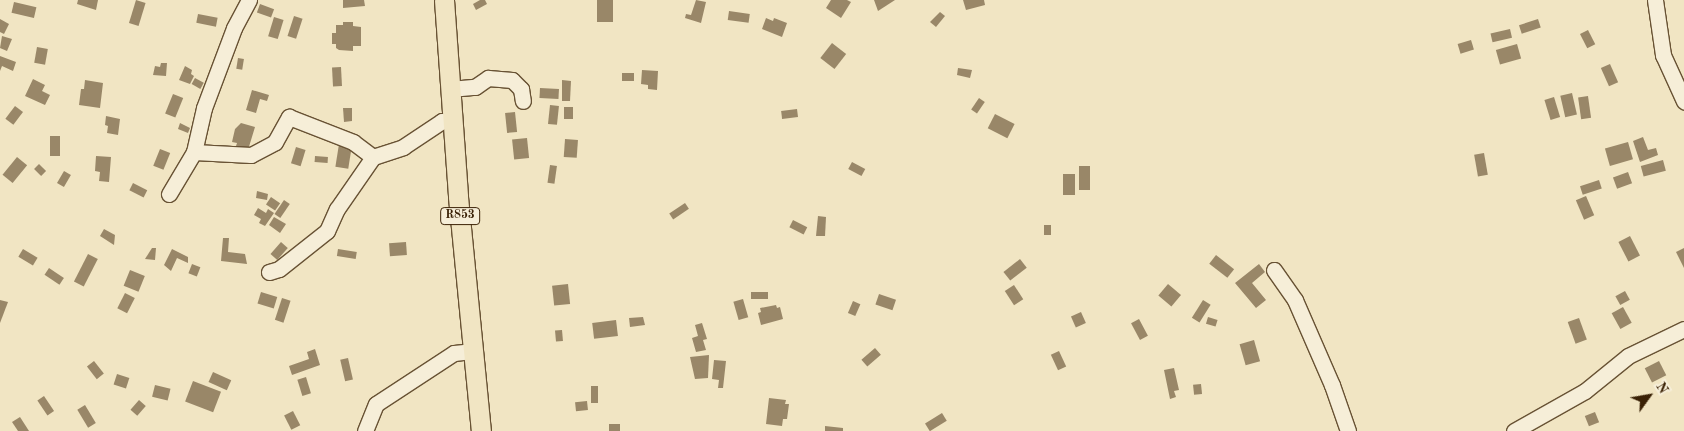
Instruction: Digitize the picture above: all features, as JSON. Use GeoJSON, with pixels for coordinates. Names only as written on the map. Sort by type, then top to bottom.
{"type":"FeatureCollection","features":[{"type":"Feature","properties":{"kind":"main road","name":"R853"},"geometry":{"type":"LineString","coordinates":[[444,0],[458,196],[481,431]]}},
{"type":"Feature","properties":{"kind":"street"},"geometry":{"type":"LineString","coordinates":[[169,194],[194,152],[204,108],[234,28],[249,0]]}},
{"type":"Feature","properties":{"kind":"street"},"geometry":{"type":"LineString","coordinates":[[1655,0],[1663,55],[1684,101]]}},
{"type":"Feature","properties":{"kind":"street"},"geometry":{"type":"LineString","coordinates":[[450,89],[475,87],[488,78],[512,80],[521,89],[523,101]]}},
{"type":"Feature","properties":{"kind":"street"},"geometry":{"type":"LineString","coordinates":[[194,152],[251,155],[275,142],[289,117],[353,142],[373,157]]}},
{"type":"Feature","properties":{"kind":"street"},"geometry":{"type":"LineString","coordinates":[[269,272],[279,269],[327,231],[337,209],[373,157],[403,146],[442,121],[453,121]]}},
{"type":"Feature","properties":{"kind":"street"},"geometry":{"type":"LineString","coordinates":[[1274,270],[1295,300],[1332,385],[1348,431]]}},
{"type":"Feature","properties":{"kind":"street"},"geometry":{"type":"LineString","coordinates":[[1514,431],[1585,391],[1628,356],[1684,329]]}},
{"type":"Feature","properties":{"kind":"street"},"geometry":{"type":"LineString","coordinates":[[366,431],[376,404],[454,353],[474,351]]}},
{"type":"Feature","properties":{"kind":"building"},"geometry":{"type":"Polygon","coordinates":[[[78,0],[98,0],[96,10],[77,4],[78,0]]]}},
{"type":"Feature","properties":{"kind":"building"},"geometry":{"type":"Polygon","coordinates":[[[136,0],[146,3],[139,26],[129,23],[136,0]]]}},
{"type":"Feature","properties":{"kind":"building"},"geometry":{"type":"Polygon","coordinates":[[[343,0],[364,0],[365,6],[343,8],[343,0]]]}},
{"type":"Feature","properties":{"kind":"building"},"geometry":{"type":"Polygon","coordinates":[[[480,0],[485,0],[487,4],[476,10],[473,4],[480,0]]]}},
{"type":"Feature","properties":{"kind":"building"},"geometry":{"type":"Polygon","coordinates":[[[597,0],[613,0],[613,22],[597,22],[597,0]]]}},
{"type":"Feature","properties":{"kind":"building"},"geometry":{"type":"Polygon","coordinates":[[[696,0],[706,2],[701,23],[685,18],[686,14],[691,15],[696,0]]]}},
{"type":"Feature","properties":{"kind":"building"},"geometry":{"type":"Polygon","coordinates":[[[831,0],[847,0],[851,2],[841,18],[826,8],[831,0]]]}},
{"type":"Feature","properties":{"kind":"building"},"geometry":{"type":"Polygon","coordinates":[[[874,0],[895,0],[878,11],[874,0]]]}},
{"type":"Feature","properties":{"kind":"building"},"geometry":{"type":"Polygon","coordinates":[[[963,0],[984,0],[985,5],[966,10],[963,0]]]}},
{"type":"Feature","properties":{"kind":"building"},"geometry":{"type":"Polygon","coordinates":[[[14,2],[36,7],[34,18],[12,13],[14,2]]]}},
{"type":"Feature","properties":{"kind":"building"},"geometry":{"type":"Polygon","coordinates":[[[260,4],[274,9],[271,18],[257,12],[260,4]]]}},
{"type":"Feature","properties":{"kind":"building"},"geometry":{"type":"Polygon","coordinates":[[[729,11],[750,14],[749,23],[728,20],[729,11]]]}},
{"type":"Feature","properties":{"kind":"building"},"geometry":{"type":"Polygon","coordinates":[[[940,12],[945,16],[936,27],[930,22],[940,12]]]}},
{"type":"Feature","properties":{"kind":"building"},"geometry":{"type":"Polygon","coordinates":[[[198,14],[218,18],[216,27],[196,23],[198,14]]]}},
{"type":"Feature","properties":{"kind":"building"},"geometry":{"type":"Polygon","coordinates":[[[294,16],[303,19],[296,39],[288,36],[294,16]]]}},
{"type":"Feature","properties":{"kind":"building"},"geometry":{"type":"Polygon","coordinates":[[[274,17],[284,20],[278,39],[268,36],[274,17]]]}},
{"type":"Feature","properties":{"kind":"building"},"geometry":{"type":"Polygon","coordinates":[[[766,18],[773,21],[774,18],[787,23],[782,37],[762,29],[766,18]]]}},
{"type":"Feature","properties":{"kind":"building"},"geometry":{"type":"Polygon","coordinates":[[[0,19],[9,24],[4,34],[0,32],[0,19]]]}},
{"type":"Feature","properties":{"kind":"building"},"geometry":{"type":"Polygon","coordinates":[[[1538,19],[1541,28],[1522,34],[1519,25],[1538,19]]]}},
{"type":"Feature","properties":{"kind":"building"},"geometry":{"type":"Polygon","coordinates":[[[343,22],[353,22],[353,26],[361,27],[361,46],[353,46],[353,51],[339,50],[336,48],[336,44],[332,44],[332,33],[336,33],[336,25],[343,25],[343,22]]]}},
{"type":"Feature","properties":{"kind":"building"},"geometry":{"type":"Polygon","coordinates":[[[1510,29],[1512,38],[1493,42],[1491,33],[1510,29]]]}},
{"type":"Feature","properties":{"kind":"building"},"geometry":{"type":"Polygon","coordinates":[[[1588,30],[1595,44],[1587,48],[1580,34],[1588,30]]]}},
{"type":"Feature","properties":{"kind":"building"},"geometry":{"type":"Polygon","coordinates":[[[2,36],[12,39],[7,51],[0,48],[2,36]]]}},
{"type":"Feature","properties":{"kind":"building"},"geometry":{"type":"Polygon","coordinates":[[[1471,40],[1474,50],[1461,54],[1458,44],[1471,40]]]}},
{"type":"Feature","properties":{"kind":"building"},"geometry":{"type":"Polygon","coordinates":[[[832,43],[846,54],[834,69],[820,58],[832,43]]]}},
{"type":"Feature","properties":{"kind":"building"},"geometry":{"type":"Polygon","coordinates":[[[1517,44],[1521,58],[1500,64],[1496,50],[1517,44]]]}},
{"type":"Feature","properties":{"kind":"building"},"geometry":{"type":"Polygon","coordinates":[[[37,47],[48,49],[45,65],[34,63],[37,47]]]}},
{"type":"Feature","properties":{"kind":"building"},"geometry":{"type":"Polygon","coordinates":[[[0,56],[16,62],[13,71],[2,66],[0,71],[0,56]]]}},
{"type":"Feature","properties":{"kind":"building"},"geometry":{"type":"Polygon","coordinates":[[[238,58],[244,59],[242,70],[236,69],[238,58]]]}},
{"type":"Feature","properties":{"kind":"building"},"geometry":{"type":"Polygon","coordinates":[[[161,63],[167,63],[166,76],[153,75],[155,66],[160,67],[161,63]]]}},
{"type":"Feature","properties":{"kind":"building"},"geometry":{"type":"Polygon","coordinates":[[[1610,64],[1618,82],[1609,86],[1601,68],[1610,64]]]}},
{"type":"Feature","properties":{"kind":"building"},"geometry":{"type":"Polygon","coordinates":[[[185,66],[192,70],[191,74],[194,76],[190,84],[179,80],[185,66]]]}},
{"type":"Feature","properties":{"kind":"building"},"geometry":{"type":"Polygon","coordinates":[[[332,67],[341,67],[342,86],[333,86],[332,67]]]}},
{"type":"Feature","properties":{"kind":"building"},"geometry":{"type":"Polygon","coordinates":[[[958,68],[972,70],[970,78],[957,75],[958,68]]]}},
{"type":"Feature","properties":{"kind":"building"},"geometry":{"type":"Polygon","coordinates":[[[642,70],[658,71],[657,90],[648,89],[648,85],[641,84],[642,70]]]}},
{"type":"Feature","properties":{"kind":"building"},"geometry":{"type":"Polygon","coordinates":[[[622,73],[634,73],[634,81],[622,81],[622,73]]]}},
{"type":"Feature","properties":{"kind":"building"},"geometry":{"type":"Polygon","coordinates":[[[195,78],[204,83],[200,89],[192,84],[195,78]]]}},
{"type":"Feature","properties":{"kind":"building"},"geometry":{"type":"Polygon","coordinates":[[[33,79],[45,85],[42,91],[50,95],[45,105],[25,96],[33,79]]]}},
{"type":"Feature","properties":{"kind":"building"},"geometry":{"type":"Polygon","coordinates":[[[85,80],[103,83],[100,108],[79,105],[81,89],[84,89],[85,80]]]}},
{"type":"Feature","properties":{"kind":"building"},"geometry":{"type":"Polygon","coordinates":[[[562,80],[571,81],[570,101],[562,101],[562,80]]]}},
{"type":"Feature","properties":{"kind":"building"},"geometry":{"type":"Polygon","coordinates":[[[540,88],[559,89],[558,99],[539,98],[540,88]]]}},
{"type":"Feature","properties":{"kind":"building"},"geometry":{"type":"Polygon","coordinates":[[[252,90],[269,95],[267,101],[260,99],[256,113],[246,110],[252,90]]]}},
{"type":"Feature","properties":{"kind":"building"},"geometry":{"type":"Polygon","coordinates":[[[1572,93],[1577,114],[1565,117],[1560,96],[1572,93]]]}},
{"type":"Feature","properties":{"kind":"building"},"geometry":{"type":"Polygon","coordinates":[[[173,94],[183,98],[175,118],[165,113],[173,94]]]}},
{"type":"Feature","properties":{"kind":"building"},"geometry":{"type":"Polygon","coordinates":[[[1588,96],[1591,118],[1581,119],[1578,97],[1588,96]]]}},
{"type":"Feature","properties":{"kind":"building"},"geometry":{"type":"Polygon","coordinates":[[[1554,97],[1560,117],[1551,120],[1544,100],[1554,97]]]}},
{"type":"Feature","properties":{"kind":"building"},"geometry":{"type":"Polygon","coordinates":[[[979,98],[985,102],[977,114],[971,110],[979,98]]]}},
{"type":"Feature","properties":{"kind":"building"},"geometry":{"type":"Polygon","coordinates":[[[550,105],[559,106],[557,125],[548,124],[550,105]]]}},
{"type":"Feature","properties":{"kind":"building"},"geometry":{"type":"Polygon","coordinates":[[[15,106],[23,112],[13,125],[5,119],[15,106]]]}},
{"type":"Feature","properties":{"kind":"building"},"geometry":{"type":"Polygon","coordinates":[[[564,107],[573,107],[573,119],[564,119],[564,107]]]}},
{"type":"Feature","properties":{"kind":"building"},"geometry":{"type":"Polygon","coordinates":[[[343,108],[352,108],[352,121],[344,122],[343,108]]]}},
{"type":"Feature","properties":{"kind":"building"},"geometry":{"type":"Polygon","coordinates":[[[797,109],[798,117],[782,119],[781,111],[797,109]]]}},
{"type":"Feature","properties":{"kind":"building"},"geometry":{"type":"Polygon","coordinates":[[[515,112],[517,132],[507,133],[505,113],[515,112]]]}},
{"type":"Feature","properties":{"kind":"building"},"geometry":{"type":"Polygon","coordinates":[[[995,114],[1015,124],[1007,138],[988,128],[995,114]]]}},
{"type":"Feature","properties":{"kind":"building"},"geometry":{"type":"Polygon","coordinates":[[[106,116],[120,119],[118,135],[107,133],[108,126],[105,125],[106,116]]]}},
{"type":"Feature","properties":{"kind":"building"},"geometry":{"type":"Polygon","coordinates":[[[180,123],[190,128],[188,133],[178,129],[180,123]]]}},
{"type":"Feature","properties":{"kind":"building"},"geometry":{"type":"Polygon","coordinates":[[[241,123],[255,127],[248,150],[236,146],[237,143],[232,142],[235,129],[241,123]]]}},
{"type":"Feature","properties":{"kind":"building"},"geometry":{"type":"Polygon","coordinates":[[[50,136],[60,136],[60,156],[50,156],[50,136]]]}},
{"type":"Feature","properties":{"kind":"building"},"geometry":{"type":"Polygon","coordinates":[[[1643,137],[1648,150],[1656,148],[1658,155],[1640,162],[1633,141],[1643,137]]]}},
{"type":"Feature","properties":{"kind":"building"},"geometry":{"type":"Polygon","coordinates":[[[527,138],[529,158],[514,159],[512,140],[527,138]]]}},
{"type":"Feature","properties":{"kind":"building"},"geometry":{"type":"Polygon","coordinates":[[[565,139],[578,140],[577,158],[564,157],[565,139]]]}},
{"type":"Feature","properties":{"kind":"building"},"geometry":{"type":"Polygon","coordinates":[[[1628,142],[1633,159],[1610,166],[1605,149],[1628,142]]]}},
{"type":"Feature","properties":{"kind":"building"},"geometry":{"type":"Polygon","coordinates":[[[339,144],[352,146],[348,169],[335,167],[339,144]]]}},
{"type":"Feature","properties":{"kind":"building"},"geometry":{"type":"Polygon","coordinates":[[[296,147],[306,150],[301,166],[291,163],[296,147]]]}},
{"type":"Feature","properties":{"kind":"building"},"geometry":{"type":"Polygon","coordinates":[[[160,149],[170,153],[163,170],[153,166],[160,149]]]}},
{"type":"Feature","properties":{"kind":"building"},"geometry":{"type":"Polygon","coordinates":[[[1484,153],[1488,175],[1478,176],[1474,155],[1484,153]]]}},
{"type":"Feature","properties":{"kind":"building"},"geometry":{"type":"Polygon","coordinates":[[[96,156],[111,157],[109,182],[99,181],[100,172],[95,171],[96,156]]]}},
{"type":"Feature","properties":{"kind":"building"},"geometry":{"type":"Polygon","coordinates":[[[315,156],[328,157],[328,163],[315,162],[315,156]]]}},
{"type":"Feature","properties":{"kind":"building"},"geometry":{"type":"Polygon","coordinates":[[[17,157],[27,165],[13,183],[3,175],[17,157]]]}},
{"type":"Feature","properties":{"kind":"building"},"geometry":{"type":"Polygon","coordinates":[[[1663,160],[1666,171],[1644,177],[1641,166],[1663,160]]]}},
{"type":"Feature","properties":{"kind":"building"},"geometry":{"type":"Polygon","coordinates":[[[852,162],[865,169],[861,176],[848,169],[852,162]]]}},
{"type":"Feature","properties":{"kind":"building"},"geometry":{"type":"Polygon","coordinates":[[[39,164],[46,171],[41,176],[34,169],[39,164]]]}},
{"type":"Feature","properties":{"kind":"building"},"geometry":{"type":"Polygon","coordinates":[[[550,165],[557,166],[554,184],[547,183],[550,165]]]}},
{"type":"Feature","properties":{"kind":"building"},"geometry":{"type":"Polygon","coordinates":[[[1079,166],[1090,166],[1090,190],[1079,190],[1079,166]]]}},
{"type":"Feature","properties":{"kind":"building"},"geometry":{"type":"Polygon","coordinates":[[[64,171],[71,175],[64,187],[57,183],[64,171]]]}},
{"type":"Feature","properties":{"kind":"building"},"geometry":{"type":"Polygon","coordinates":[[[1628,172],[1632,183],[1617,189],[1613,177],[1628,172]]]}},
{"type":"Feature","properties":{"kind":"building"},"geometry":{"type":"Polygon","coordinates":[[[1063,174],[1075,174],[1075,195],[1063,195],[1063,174]]]}},
{"type":"Feature","properties":{"kind":"building"},"geometry":{"type":"Polygon","coordinates":[[[1599,180],[1602,189],[1583,195],[1580,186],[1599,180]]]}},
{"type":"Feature","properties":{"kind":"building"},"geometry":{"type":"Polygon","coordinates":[[[133,183],[147,190],[144,197],[129,190],[133,183]]]}},
{"type":"Feature","properties":{"kind":"building"},"geometry":{"type":"Polygon","coordinates":[[[257,191],[268,194],[267,200],[256,198],[257,191]]]}},
{"type":"Feature","properties":{"kind":"building"},"geometry":{"type":"Polygon","coordinates":[[[1586,196],[1594,215],[1584,220],[1576,200],[1586,196]]]}},
{"type":"Feature","properties":{"kind":"building"},"geometry":{"type":"Polygon","coordinates":[[[271,197],[280,203],[275,211],[266,204],[271,197]]]}},
{"type":"Feature","properties":{"kind":"building"},"geometry":{"type":"Polygon","coordinates":[[[284,200],[290,204],[280,218],[274,214],[284,200]]]}},
{"type":"Feature","properties":{"kind":"building"},"geometry":{"type":"Polygon","coordinates":[[[685,203],[689,209],[673,219],[669,214],[685,203]]]}},
{"type":"Feature","properties":{"kind":"building"},"geometry":{"type":"Polygon","coordinates":[[[258,208],[266,213],[268,209],[274,213],[265,226],[259,223],[261,219],[254,215],[258,208]]]}},
{"type":"Feature","properties":{"kind":"building"},"geometry":{"type":"Polygon","coordinates":[[[818,216],[826,217],[825,236],[816,236],[818,216]]]}},
{"type":"Feature","properties":{"kind":"building"},"geometry":{"type":"Polygon","coordinates":[[[274,217],[286,224],[280,233],[269,225],[274,217]]]}},
{"type":"Feature","properties":{"kind":"building"},"geometry":{"type":"Polygon","coordinates":[[[793,220],[807,227],[804,234],[789,227],[793,220]]]}},
{"type":"Feature","properties":{"kind":"building"},"geometry":{"type":"Polygon","coordinates":[[[1044,225],[1051,225],[1051,235],[1044,235],[1044,225]]]}},
{"type":"Feature","properties":{"kind":"building"},"geometry":{"type":"Polygon","coordinates":[[[104,229],[115,235],[114,245],[100,236],[104,229]]]}},
{"type":"Feature","properties":{"kind":"building"},"geometry":{"type":"Polygon","coordinates":[[[1630,236],[1640,256],[1628,262],[1618,242],[1630,236]]]}},
{"type":"Feature","properties":{"kind":"building"},"geometry":{"type":"Polygon","coordinates":[[[223,238],[229,238],[228,252],[245,254],[247,264],[221,261],[223,238]]]}},
{"type":"Feature","properties":{"kind":"building"},"geometry":{"type":"Polygon","coordinates":[[[281,242],[288,248],[277,260],[271,254],[281,242]]]}},
{"type":"Feature","properties":{"kind":"building"},"geometry":{"type":"Polygon","coordinates":[[[406,242],[407,255],[390,256],[389,243],[406,242]]]}},
{"type":"Feature","properties":{"kind":"building"},"geometry":{"type":"Polygon","coordinates":[[[152,248],[156,248],[155,260],[145,259],[152,248]]]}},
{"type":"Feature","properties":{"kind":"building"},"geometry":{"type":"Polygon","coordinates":[[[1684,248],[1684,268],[1676,252],[1684,248]]]}},
{"type":"Feature","properties":{"kind":"building"},"geometry":{"type":"Polygon","coordinates":[[[23,249],[38,258],[33,265],[18,257],[23,249]]]}},
{"type":"Feature","properties":{"kind":"building"},"geometry":{"type":"Polygon","coordinates":[[[172,249],[188,257],[188,263],[177,258],[171,271],[164,265],[172,249]]]}},
{"type":"Feature","properties":{"kind":"building"},"geometry":{"type":"Polygon","coordinates":[[[338,249],[357,252],[356,259],[337,256],[338,249]]]}},
{"type":"Feature","properties":{"kind":"building"},"geometry":{"type":"Polygon","coordinates":[[[88,254],[98,259],[84,287],[74,282],[88,254]]]}},
{"type":"Feature","properties":{"kind":"building"},"geometry":{"type":"Polygon","coordinates":[[[1216,255],[1234,269],[1227,278],[1209,264],[1216,255]]]}},
{"type":"Feature","properties":{"kind":"building"},"geometry":{"type":"Polygon","coordinates":[[[1020,259],[1027,268],[1010,281],[1003,272],[1020,259]]]}},
{"type":"Feature","properties":{"kind":"building"},"geometry":{"type":"Polygon","coordinates":[[[192,264],[200,267],[197,277],[188,273],[192,264]]]}},
{"type":"Feature","properties":{"kind":"building"},"geometry":{"type":"Polygon","coordinates":[[[1259,264],[1265,272],[1252,283],[1266,300],[1256,308],[1235,283],[1259,264]]]}},
{"type":"Feature","properties":{"kind":"building"},"geometry":{"type":"Polygon","coordinates":[[[49,268],[64,278],[59,285],[45,275],[49,268]]]}},
{"type":"Feature","properties":{"kind":"building"},"geometry":{"type":"Polygon","coordinates":[[[130,270],[145,276],[138,292],[124,286],[130,270]]]}},
{"type":"Feature","properties":{"kind":"building"},"geometry":{"type":"Polygon","coordinates":[[[568,284],[570,304],[554,306],[552,286],[568,284]]]}},
{"type":"Feature","properties":{"kind":"building"},"geometry":{"type":"Polygon","coordinates":[[[1168,284],[1181,295],[1171,306],[1158,295],[1168,284]]]}},
{"type":"Feature","properties":{"kind":"building"},"geometry":{"type":"Polygon","coordinates":[[[1014,285],[1023,299],[1014,305],[1005,291],[1014,285]]]}},
{"type":"Feature","properties":{"kind":"building"},"geometry":{"type":"Polygon","coordinates":[[[1625,291],[1630,300],[1620,305],[1615,296],[1625,291]]]}},
{"type":"Feature","properties":{"kind":"building"},"geometry":{"type":"Polygon","coordinates":[[[261,292],[277,297],[274,308],[257,303],[261,292]]]}},
{"type":"Feature","properties":{"kind":"building"},"geometry":{"type":"Polygon","coordinates":[[[751,292],[768,292],[768,299],[751,299],[751,292]]]}},
{"type":"Feature","properties":{"kind":"building"},"geometry":{"type":"Polygon","coordinates":[[[125,293],[135,298],[127,313],[117,308],[125,293]]]}},
{"type":"Feature","properties":{"kind":"building"},"geometry":{"type":"Polygon","coordinates":[[[879,294],[896,300],[892,310],[875,304],[879,294]]]}},
{"type":"Feature","properties":{"kind":"building"},"geometry":{"type":"Polygon","coordinates":[[[282,298],[291,301],[283,323],[275,320],[282,298]]]}},
{"type":"Feature","properties":{"kind":"building"},"geometry":{"type":"Polygon","coordinates":[[[743,299],[748,317],[739,320],[733,302],[743,299]]]}},
{"type":"Feature","properties":{"kind":"building"},"geometry":{"type":"Polygon","coordinates":[[[0,300],[8,302],[0,323],[0,300]]]}},
{"type":"Feature","properties":{"kind":"building"},"geometry":{"type":"Polygon","coordinates":[[[1203,300],[1211,305],[1200,323],[1192,318],[1203,300]]]}},
{"type":"Feature","properties":{"kind":"building"},"geometry":{"type":"Polygon","coordinates":[[[853,301],[860,304],[855,316],[848,313],[853,301]]]}},
{"type":"Feature","properties":{"kind":"building"},"geometry":{"type":"Polygon","coordinates":[[[776,305],[777,308],[780,307],[783,319],[761,325],[758,313],[761,312],[760,308],[776,305]]]}},
{"type":"Feature","properties":{"kind":"building"},"geometry":{"type":"Polygon","coordinates":[[[1623,307],[1632,323],[1620,329],[1612,313],[1623,307]]]}},
{"type":"Feature","properties":{"kind":"building"},"geometry":{"type":"Polygon","coordinates":[[[1081,312],[1086,323],[1076,327],[1071,316],[1081,312]]]}},
{"type":"Feature","properties":{"kind":"building"},"geometry":{"type":"Polygon","coordinates":[[[643,317],[645,325],[630,327],[629,318],[643,317]]]}},
{"type":"Feature","properties":{"kind":"building"},"geometry":{"type":"Polygon","coordinates":[[[1208,317],[1218,320],[1216,327],[1206,324],[1208,317]]]}},
{"type":"Feature","properties":{"kind":"building"},"geometry":{"type":"Polygon","coordinates":[[[1579,318],[1587,340],[1576,344],[1568,322],[1579,318]]]}},
{"type":"Feature","properties":{"kind":"building"},"geometry":{"type":"Polygon","coordinates":[[[1139,319],[1148,336],[1140,340],[1131,323],[1139,319]]]}},
{"type":"Feature","properties":{"kind":"building"},"geometry":{"type":"Polygon","coordinates":[[[616,320],[618,336],[594,339],[592,323],[616,320]]]}},
{"type":"Feature","properties":{"kind":"building"},"geometry":{"type":"Polygon","coordinates":[[[702,323],[707,339],[703,340],[706,350],[696,352],[692,338],[698,336],[695,325],[702,323]]]}},
{"type":"Feature","properties":{"kind":"building"},"geometry":{"type":"Polygon","coordinates":[[[562,330],[563,341],[556,342],[555,331],[562,330]]]}},
{"type":"Feature","properties":{"kind":"building"},"geometry":{"type":"Polygon","coordinates":[[[1254,340],[1260,361],[1246,365],[1240,344],[1254,340]]]}},
{"type":"Feature","properties":{"kind":"building"},"geometry":{"type":"Polygon","coordinates":[[[875,348],[881,355],[867,367],[861,360],[875,348]]]}},
{"type":"Feature","properties":{"kind":"building"},"geometry":{"type":"Polygon","coordinates":[[[315,349],[320,365],[292,375],[289,366],[309,359],[307,352],[315,349]]]}},
{"type":"Feature","properties":{"kind":"building"},"geometry":{"type":"Polygon","coordinates":[[[1059,351],[1066,366],[1058,370],[1051,355],[1059,351]]]}},
{"type":"Feature","properties":{"kind":"building"},"geometry":{"type":"Polygon","coordinates":[[[709,355],[708,378],[695,379],[690,357],[709,355]]]}},
{"type":"Feature","properties":{"kind":"building"},"geometry":{"type":"Polygon","coordinates":[[[348,358],[353,379],[345,381],[340,360],[348,358]]]}},
{"type":"Feature","properties":{"kind":"building"},"geometry":{"type":"Polygon","coordinates":[[[714,360],[726,361],[723,388],[718,388],[719,380],[712,379],[714,360]]]}},
{"type":"Feature","properties":{"kind":"building"},"geometry":{"type":"Polygon","coordinates":[[[94,361],[104,374],[97,379],[87,367],[94,361]]]}},
{"type":"Feature","properties":{"kind":"building"},"geometry":{"type":"Polygon","coordinates":[[[1659,361],[1666,375],[1652,383],[1645,368],[1659,361]]]}},
{"type":"Feature","properties":{"kind":"building"},"geometry":{"type":"Polygon","coordinates":[[[1174,368],[1179,390],[1174,391],[1176,397],[1170,399],[1164,370],[1174,368]]]}},
{"type":"Feature","properties":{"kind":"building"},"geometry":{"type":"Polygon","coordinates":[[[213,372],[231,380],[227,390],[209,382],[213,372]]]}},
{"type":"Feature","properties":{"kind":"building"},"geometry":{"type":"Polygon","coordinates":[[[117,374],[129,378],[126,388],[114,384],[117,374]]]}},
{"type":"Feature","properties":{"kind":"building"},"geometry":{"type":"Polygon","coordinates":[[[306,377],[311,393],[302,396],[297,380],[306,377]]]}},
{"type":"Feature","properties":{"kind":"building"},"geometry":{"type":"Polygon","coordinates":[[[193,381],[221,392],[213,412],[185,402],[193,381]]]}},
{"type":"Feature","properties":{"kind":"building"},"geometry":{"type":"Polygon","coordinates":[[[1201,384],[1202,394],[1194,395],[1193,385],[1201,384]]]}},
{"type":"Feature","properties":{"kind":"building"},"geometry":{"type":"Polygon","coordinates":[[[155,385],[171,389],[168,401],[152,397],[155,385]]]}},
{"type":"Feature","properties":{"kind":"building"},"geometry":{"type":"Polygon","coordinates":[[[591,386],[598,386],[598,403],[591,403],[591,386]]]}},
{"type":"Feature","properties":{"kind":"building"},"geometry":{"type":"Polygon","coordinates":[[[44,396],[54,411],[47,415],[37,400],[44,396]]]}},
{"type":"Feature","properties":{"kind":"building"},"geometry":{"type":"Polygon","coordinates":[[[769,398],[786,400],[785,404],[789,404],[787,419],[783,419],[782,426],[766,424],[769,398]]]}},
{"type":"Feature","properties":{"kind":"building"},"geometry":{"type":"Polygon","coordinates":[[[139,400],[146,406],[137,416],[130,410],[139,400]]]}},
{"type":"Feature","properties":{"kind":"building"},"geometry":{"type":"Polygon","coordinates":[[[587,401],[588,410],[576,411],[575,402],[587,401]]]}},
{"type":"Feature","properties":{"kind":"building"},"geometry":{"type":"Polygon","coordinates":[[[85,405],[96,423],[88,428],[77,410],[85,405]]]}},
{"type":"Feature","properties":{"kind":"building"},"geometry":{"type":"Polygon","coordinates":[[[293,411],[300,425],[291,430],[284,416],[293,411]]]}},
{"type":"Feature","properties":{"kind":"building"},"geometry":{"type":"Polygon","coordinates":[[[1595,412],[1599,422],[1589,426],[1585,416],[1595,412]]]}},
{"type":"Feature","properties":{"kind":"building"},"geometry":{"type":"Polygon","coordinates":[[[942,413],[947,421],[930,431],[925,424],[942,413]]]}},
{"type":"Feature","properties":{"kind":"building"},"geometry":{"type":"Polygon","coordinates":[[[20,417],[29,431],[18,431],[12,422],[20,417]]]}},
{"type":"Feature","properties":{"kind":"building"},"geometry":{"type":"Polygon","coordinates":[[[609,424],[620,424],[620,431],[609,431],[609,424]]]}},
{"type":"Feature","properties":{"kind":"building"},"geometry":{"type":"Polygon","coordinates":[[[825,426],[843,428],[843,431],[825,431],[825,426]]]}}]}
